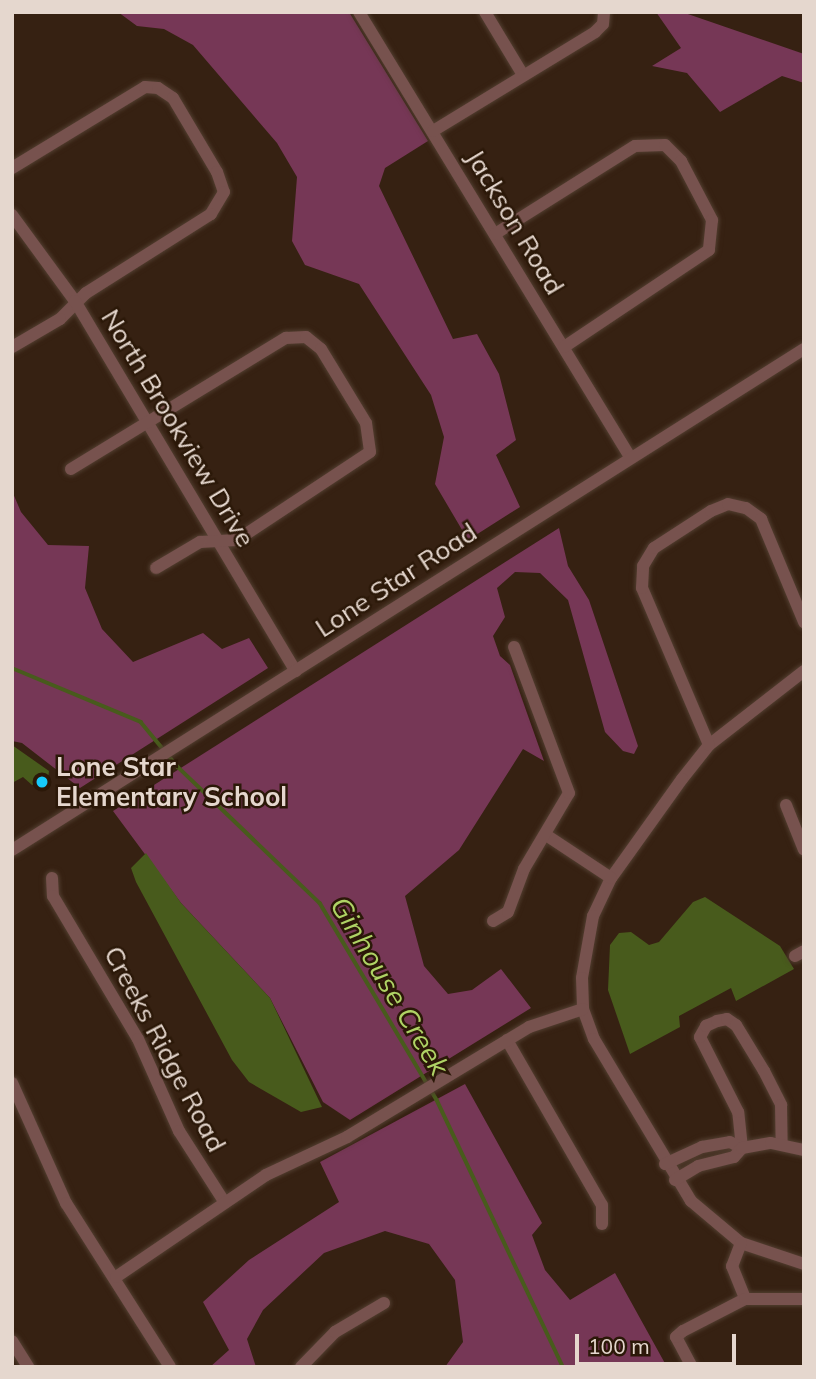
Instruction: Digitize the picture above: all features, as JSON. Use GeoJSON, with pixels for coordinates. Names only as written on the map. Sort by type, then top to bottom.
{"type":"FeatureCollection","features":[{"type":"Feature","properties":{"kind":"street","name":"Jackson Road"},"geometry":{"type":"LineString","coordinates":[[359,12],[630,457]]}},
{"type":"Feature","properties":{"kind":"street"},"geometry":{"type":"LineString","coordinates":[[485,12],[523,75]]}},
{"type":"Feature","properties":{"kind":"street"},"geometry":{"type":"LineString","coordinates":[[433,131],[523,75],[604,18]]}},
{"type":"Feature","properties":{"kind":"street"},"geometry":{"type":"LineString","coordinates":[[12,168],[145,87],[158,88],[173,98],[211,161],[224,192],[217,208],[75,301],[60,319],[12,348]]}},
{"type":"Feature","properties":{"kind":"street"},"geometry":{"type":"LineString","coordinates":[[495,234],[635,146],[665,145],[681,161],[712,220],[709,250],[564,347]]}},
{"type":"Feature","properties":{"kind":"street","name":"North Brookview Drive"},"geometry":{"type":"LineString","coordinates":[[12,215],[75,301],[221,540],[296,671]]}},
{"type":"Feature","properties":{"kind":"street"},"geometry":{"type":"LineString","coordinates":[[71,469],[286,338],[306,337],[313,342],[366,423],[370,452],[237,540],[200,542],[156,568]]}},
{"type":"Feature","properties":{"kind":"street","name":"Lone Star Road"},"geometry":{"type":"LineString","coordinates":[[12,850],[804,349]]}},
{"type":"Feature","properties":{"kind":"street"},"geometry":{"type":"LineString","coordinates":[[709,745],[641,577],[654,548],[711,511],[738,504],[755,513],[804,622]]}},
{"type":"Feature","properties":{"kind":"street"},"geometry":{"type":"LineString","coordinates":[[493,921],[508,912],[524,869],[569,793],[514,647]]}},
{"type":"Feature","properties":{"kind":"street"},"geometry":{"type":"LineString","coordinates":[[804,671],[709,745],[611,878],[585,947],[583,1009],[594,1039],[665,1164],[709,1220],[741,1243],[804,1264]]}},
{"type":"Feature","properties":{"kind":"street"},"geometry":{"type":"LineString","coordinates":[[786,805],[804,850]]}},
{"type":"Feature","properties":{"kind":"street"},"geometry":{"type":"LineString","coordinates":[[546,835],[611,878]]}},
{"type":"Feature","properties":{"kind":"street","name":"Creeks Ridge Road"},"geometry":{"type":"LineString","coordinates":[[52,878],[53,896],[138,1039],[179,1131],[225,1203]]}},
{"type":"Feature","properties":{"kind":"street"},"geometry":{"type":"LineString","coordinates":[[116,1277],[266,1175],[347,1137],[508,1040],[548,1019],[583,1009]]}},
{"type":"Feature","properties":{"kind":"street"},"geometry":{"type":"LineString","coordinates":[[676,1180],[712,1162],[734,1157],[742,1148],[738,1112],[700,1038],[706,1026],[717,1021],[727,1019],[736,1025],[764,1071],[781,1105],[782,1144]]}},
{"type":"Feature","properties":{"kind":"street"},"geometry":{"type":"LineString","coordinates":[[508,1040],[602,1205],[602,1224]]}},
{"type":"Feature","properties":{"kind":"street"},"geometry":{"type":"LineString","coordinates":[[12,1083],[66,1203],[116,1277],[170,1367]]}},
{"type":"Feature","properties":{"kind":"street"},"geometry":{"type":"LineString","coordinates":[[665,1164],[708,1146],[730,1142],[742,1148],[782,1144],[804,1150]]}},
{"type":"Feature","properties":{"kind":"street"},"geometry":{"type":"LineString","coordinates":[[708,1146],[712,1162]]}},
{"type":"Feature","properties":{"kind":"street"},"geometry":{"type":"LineString","coordinates":[[741,1243],[732,1265],[745,1298]]}},
{"type":"Feature","properties":{"kind":"street"},"geometry":{"type":"LineString","coordinates":[[692,1367],[676,1337],[745,1298],[804,1299]]}},
{"type":"Feature","properties":{"kind":"street"},"geometry":{"type":"LineString","coordinates":[[301,1367],[335,1332],[384,1303]]}},
{"type":"Feature","properties":{"kind":"street"},"geometry":{"type":"LineString","coordinates":[[12,1341],[28,1367]]}},
{"type":"Feature","properties":{"kind":"shaded area"},"geometry":{"type":"Polygon","coordinates":[[[118,12],[349,12],[428,141],[385,168],[379,186],[453,339],[477,334],[499,374],[516,440],[496,455],[520,507],[468,540],[435,484],[444,437],[431,395],[359,284],[305,265],[292,241],[297,177],[277,143],[193,45],[164,29],[137,26],[118,12]]]}},
{"type":"Feature","properties":{"kind":"shaded area"},"geometry":{"type":"Polygon","coordinates":[[[656,12],[682,12],[804,54],[804,83],[782,76],[720,112],[687,73],[652,66],[681,48],[656,12]]]}},
{"type":"Feature","properties":{"kind":"shaded area"},"geometry":{"type":"Polygon","coordinates":[[[12,491],[21,512],[48,545],[89,546],[85,588],[102,629],[133,662],[203,633],[222,649],[249,638],[268,668],[80,788],[22,743],[12,741],[12,491]]]}},
{"type":"Feature","properties":{"kind":"shaded area"},"geometry":{"type":"Polygon","coordinates":[[[559,528],[568,566],[589,600],[638,746],[634,754],[623,751],[605,732],[568,600],[540,573],[515,572],[497,588],[505,617],[493,636],[500,656],[510,665],[544,761],[523,749],[459,850],[405,896],[424,966],[448,994],[472,990],[501,969],[531,1008],[350,1120],[323,1102],[270,998],[181,903],[113,811],[559,528]]]}},
{"type":"Feature","properties":{"kind":"shaded area"},"geometry":{"type":"Polygon","coordinates":[[[12,745],[49,771],[48,779],[32,785],[23,777],[12,783],[12,745]]]}},
{"type":"Feature","properties":{"kind":"shaded area"},"geometry":{"type":"Polygon","coordinates":[[[146,853],[181,903],[270,998],[322,1107],[301,1112],[249,1082],[232,1060],[136,882],[131,868],[146,853]]]}},
{"type":"Feature","properties":{"kind":"shaded area"},"geometry":{"type":"Polygon","coordinates":[[[705,897],[780,946],[794,969],[736,1001],[731,988],[679,1016],[680,1027],[630,1054],[608,990],[610,945],[619,933],[631,932],[649,945],[659,942],[693,902],[705,897]]]}},
{"type":"Feature","properties":{"kind":"shaded area"},"geometry":{"type":"Polygon","coordinates":[[[465,1084],[542,1223],[532,1235],[545,1270],[570,1300],[615,1273],[667,1367],[445,1367],[463,1342],[455,1280],[429,1244],[385,1231],[324,1253],[263,1310],[247,1339],[256,1367],[210,1367],[229,1350],[203,1302],[249,1260],[339,1202],[320,1162],[465,1084]]]}},
{"type":"Feature","properties":{"kind":"waterway","name":"Ginhouse Creek"},"geometry":{"type":"LineString","coordinates":[[12,668],[141,722],[178,767],[320,903],[437,1100],[563,1367]]}},
{"type":"Feature","properties":{"kind":"place","name":"Lone Star Elementary School"},"geometry":{"type":"Point","coordinates":[42,782]}}]}
